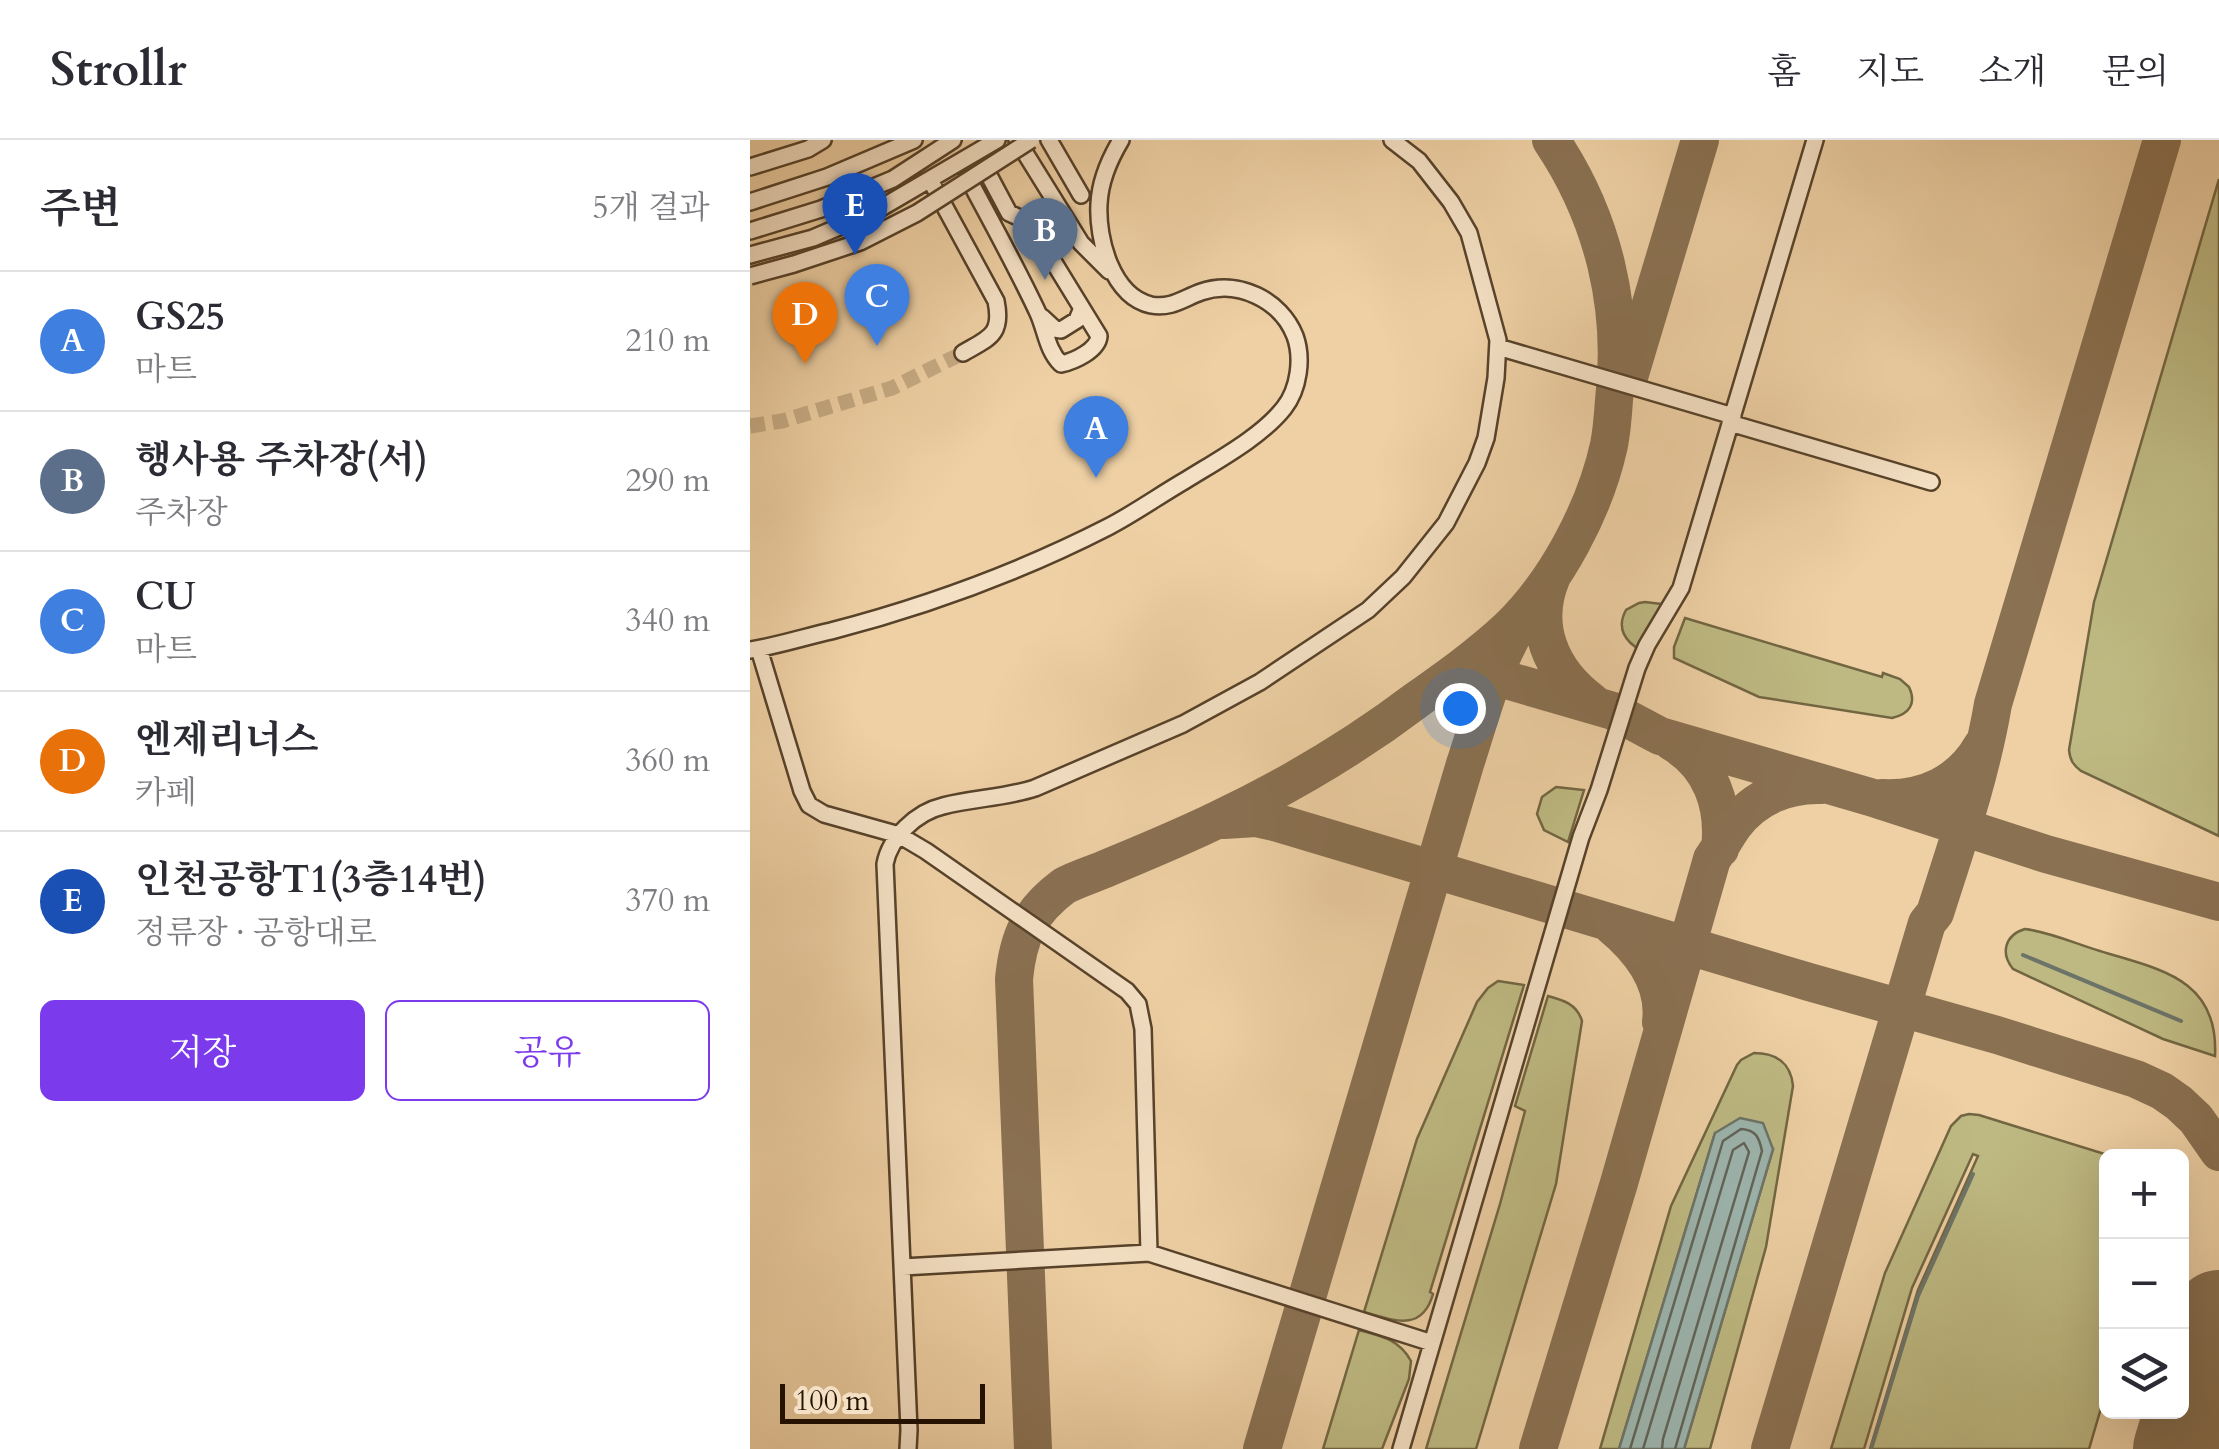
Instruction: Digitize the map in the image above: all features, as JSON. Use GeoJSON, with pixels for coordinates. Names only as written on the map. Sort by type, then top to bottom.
{"type":"FeatureCollection","features":[{"type":"Feature","properties":{"kind":"street"},"geometry":{"type":"LineString","coordinates":[[750,168],[808,150],[824,140]]}},
{"type":"Feature","properties":{"kind":"street"},"geometry":{"type":"LineString","coordinates":[[890,152],[905,140]]}},
{"type":"Feature","properties":{"kind":"street"},"geometry":{"type":"LineString","coordinates":[[750,202],[827,177],[914,140]]}},
{"type":"Feature","properties":{"kind":"street"},"geometry":{"type":"LineString","coordinates":[[750,231],[822,209],[894,178],[953,140]]}},
{"type":"Feature","properties":{"kind":"street"},"geometry":{"type":"LineString","coordinates":[[750,255],[813,238],[874,212],[997,140]]}},
{"type":"Feature","properties":{"kind":"street"},"geometry":{"type":"LineString","coordinates":[[1017,140],[1081,243],[1134,298],[1165,306],[1218,288],[1248,291],[1284,316],[1299,349],[1294,388],[1286,406],[1226,455],[1127,516],[1002,576],[881,618],[754,650],[810,805],[824,814],[899,835],[1127,991],[1138,1004],[1143,1029],[1149,1254]]}},
{"type":"Feature","properties":{"kind":"street"},"geometry":{"type":"LineString","coordinates":[[750,276],[860,242],[917,213],[1031,140]]}},
{"type":"Feature","properties":{"kind":"street"},"geometry":{"type":"LineString","coordinates":[[1049,140],[1081,195]]}},
{"type":"Feature","properties":{"kind":"street"},"geometry":{"type":"LineString","coordinates":[[1119,282],[1109,263],[1098,207],[1108,162],[1120,140]]}},
{"type":"Feature","properties":{"kind":"street"},"geometry":{"type":"LineString","coordinates":[[908,1449],[885,864],[888,850],[924,813],[1035,788],[1183,724],[1260,682],[1368,610],[1434,540],[1478,463],[1490,416],[1498,340],[1470,234],[1420,161],[1392,140]]}},
{"type":"Feature","properties":{"kind":"street"},"geometry":{"type":"LineString","coordinates":[[1401,1449],[1581,836],[1642,656],[1681,588],[1815,140]]}},
{"type":"Feature","properties":{"kind":"street"},"geometry":{"type":"LineString","coordinates":[[968,178],[1039,314],[1048,345],[1057,361],[1067,363],[1099,342],[1100,336],[1028,222],[1009,213],[984,168]]}},
{"type":"Feature","properties":{"kind":"street"},"geometry":{"type":"LineString","coordinates":[[930,180],[996,301],[1000,316],[997,330],[989,338],[962,353]]}},
{"type":"Feature","properties":{"kind":"street"},"geometry":{"type":"LineString","coordinates":[[1058,203],[1100,191]]}},
{"type":"Feature","properties":{"kind":"street"},"geometry":{"type":"LineString","coordinates":[[1039,314],[1058,331],[1077,320],[1082,308]]}},
{"type":"Feature","properties":{"kind":"street"},"geometry":{"type":"LineString","coordinates":[[1498,347],[1931,482]]}},
{"type":"Feature","properties":{"kind":"street"},"geometry":{"type":"LineString","coordinates":[[903,1268],[1149,1254],[1432,1344]]}},
{"type":"Feature","properties":{"kind":"shaded area"},"geometry":{"type":"Polygon","coordinates":[[[2219,179],[2219,836],[2081,771],[2072,762],[2069,750],[2094,602],[2219,179]]]}},
{"type":"Feature","properties":{"kind":"shaded area"},"geometry":{"type":"Polygon","coordinates":[[[1645,602],[1670,605],[1642,651],[1627,639],[1622,623],[1626,610],[1645,602]]]}},
{"type":"Feature","properties":{"kind":"shaded area"},"geometry":{"type":"Polygon","coordinates":[[[1685,618],[1900,679],[1909,687],[1912,703],[1903,714],[1892,718],[1759,697],[1674,658],[1685,618]]]}},
{"type":"Feature","properties":{"kind":"shaded area"},"geometry":{"type":"Polygon","coordinates":[[[1556,787],[1584,790],[1568,842],[1544,830],[1537,814],[1542,797],[1556,787]]]}},
{"type":"Feature","properties":{"kind":"shaded area"},"geometry":{"type":"Polygon","coordinates":[[[2025,929],[2143,964],[2180,981],[2207,1009],[2214,1030],[2215,1056],[2163,1039],[2013,969],[2007,945],[2025,929]]]}},
{"type":"Feature","properties":{"kind":"shaded area"},"geometry":{"type":"Polygon","coordinates":[[[1498,981],[1524,985],[1430,1292],[1433,1294],[1422,1314],[1414,1319],[1405,1321],[1364,1312],[1417,1139],[1477,1002],[1498,981]]]}},
{"type":"Feature","properties":{"kind":"shaded area"},"geometry":{"type":"Polygon","coordinates":[[[1548,996],[1573,1007],[1582,1021],[1556,1184],[1476,1449],[1426,1449],[1500,1204],[1525,1111],[1515,1106],[1548,996]]]}},
{"type":"Feature","properties":{"kind":"shaded area"},"geometry":{"type":"Polygon","coordinates":[[[1754,1053],[1781,1061],[1793,1086],[1766,1247],[1710,1449],[1684,1449],[1773,1149],[1715,1133],[1619,1449],[1600,1449],[1671,1206],[1737,1065],[1754,1053]]]}},
{"type":"Feature","properties":{"kind":"shaded area"},"geometry":{"type":"Polygon","coordinates":[[[1979,1115],[2099,1152],[2099,1415],[2089,1449],[1870,1449],[1918,1290],[1978,1156],[1973,1154],[1912,1288],[1864,1449],[1831,1449],[1885,1273],[1951,1126],[1961,1116],[1979,1115]]]}},
{"type":"Feature","properties":{"kind":"shaded area"},"geometry":{"type":"Polygon","coordinates":[[[1359,1330],[1401,1348],[1411,1361],[1409,1379],[1382,1449],[1323,1449],[1359,1330]]]}},
{"type":"Feature","properties":{"kind":"water"},"geometry":{"type":"Polygon","coordinates":[[[1740,1118],[1763,1123],[1773,1149],[1684,1449],[1619,1449],[1715,1133],[1740,1118]]]}},
{"type":"Feature","properties":{"kind":"waterway"},"geometry":{"type":"LineString","coordinates":[[2023,955],[2181,1021]]}},
{"type":"Feature","properties":{"kind":"waterway"},"geometry":{"type":"LineString","coordinates":[[1871,1449],[1918,1296],[1973,1174]]}},
{"type":"Feature","properties":{"kind":"taxiway"},"geometry":{"type":"LineString","coordinates":[[1033,1449],[1014,979],[1022,938],[1042,906],[1064,886],[1243,807],[1370,733],[1497,639],[1542,590],[1584,519],[1603,469],[1617,366],[1613,298],[1597,232],[1551,140]]}},
{"type":"Feature","properties":{"kind":"taxiway"},"geometry":{"type":"LineString","coordinates":[[1629,377],[1700,140]]}},
{"type":"Feature","properties":{"kind":"taxiway"},"geometry":{"type":"LineString","coordinates":[[1770,1449],[1927,923],[1935,913],[1968,809],[1993,704],[2162,140]]}},
{"type":"Feature","properties":{"kind":"taxiway"},"geometry":{"type":"LineString","coordinates":[[1552,576],[1543,612],[1548,646],[1565,676],[1592,702]]}},
{"type":"Feature","properties":{"kind":"taxiway"},"geometry":{"type":"LineString","coordinates":[[1262,1449],[1465,764],[1493,679],[1515,631]]}},
{"type":"Feature","properties":{"kind":"taxiway"},"geometry":{"type":"LineString","coordinates":[[1472,678],[1503,679],[1613,711],[1660,736],[1870,797],[2046,854],[2219,902]]}},
{"type":"Feature","properties":{"kind":"taxiway"},"geometry":{"type":"LineString","coordinates":[[1672,742],[1706,774],[1720,817],[1720,849]]}},
{"type":"Feature","properties":{"kind":"taxiway"},"geometry":{"type":"LineString","coordinates":[[1882,798],[1912,796],[1940,787],[1963,770],[1982,746]]}},
{"type":"Feature","properties":{"kind":"taxiway"},"geometry":{"type":"LineString","coordinates":[[1538,1449],[1712,859],[1742,815],[1762,800],[1784,790],[1821,785]]}},
{"type":"Feature","properties":{"kind":"taxiway"},"geometry":{"type":"LineString","coordinates":[[1224,820],[1256,818],[1278,823],[2136,1079],[2179,1103],[2196,1119],[2219,1152]]}},
{"type":"Feature","properties":{"kind":"taxiway"},"geometry":{"type":"LineString","coordinates":[[1611,925],[1649,968],[1659,993],[1661,1022]]}},
{"type":"Feature","properties":{"kind":"runway"},"geometry":{"type":"LineString","coordinates":[[2179,1449],[2219,1316]]}},
{"type":"Feature","properties":{"kind":"tunnel"},"geometry":{"type":"LineString","coordinates":[[750,426],[782,421],[892,388],[963,353]]}},
{"type":"Feature","properties":{"kind":"place","name":"인천공항T1(3층14번)"},"geometry":{"type":"Point","coordinates":[855,255]}},
{"type":"Feature","properties":{"kind":"place","name":"행사용 주차장(서)"},"geometry":{"type":"Point","coordinates":[1045,280]}},
{"type":"Feature","properties":{"kind":"place","name":"CU"},"geometry":{"type":"Point","coordinates":[877,346]}},
{"type":"Feature","properties":{"kind":"place","name":"엔제리너스"},"geometry":{"type":"Point","coordinates":[805,364]}},
{"type":"Feature","properties":{"kind":"place","name":"GS25"},"geometry":{"type":"Point","coordinates":[1096,478]}}]}
